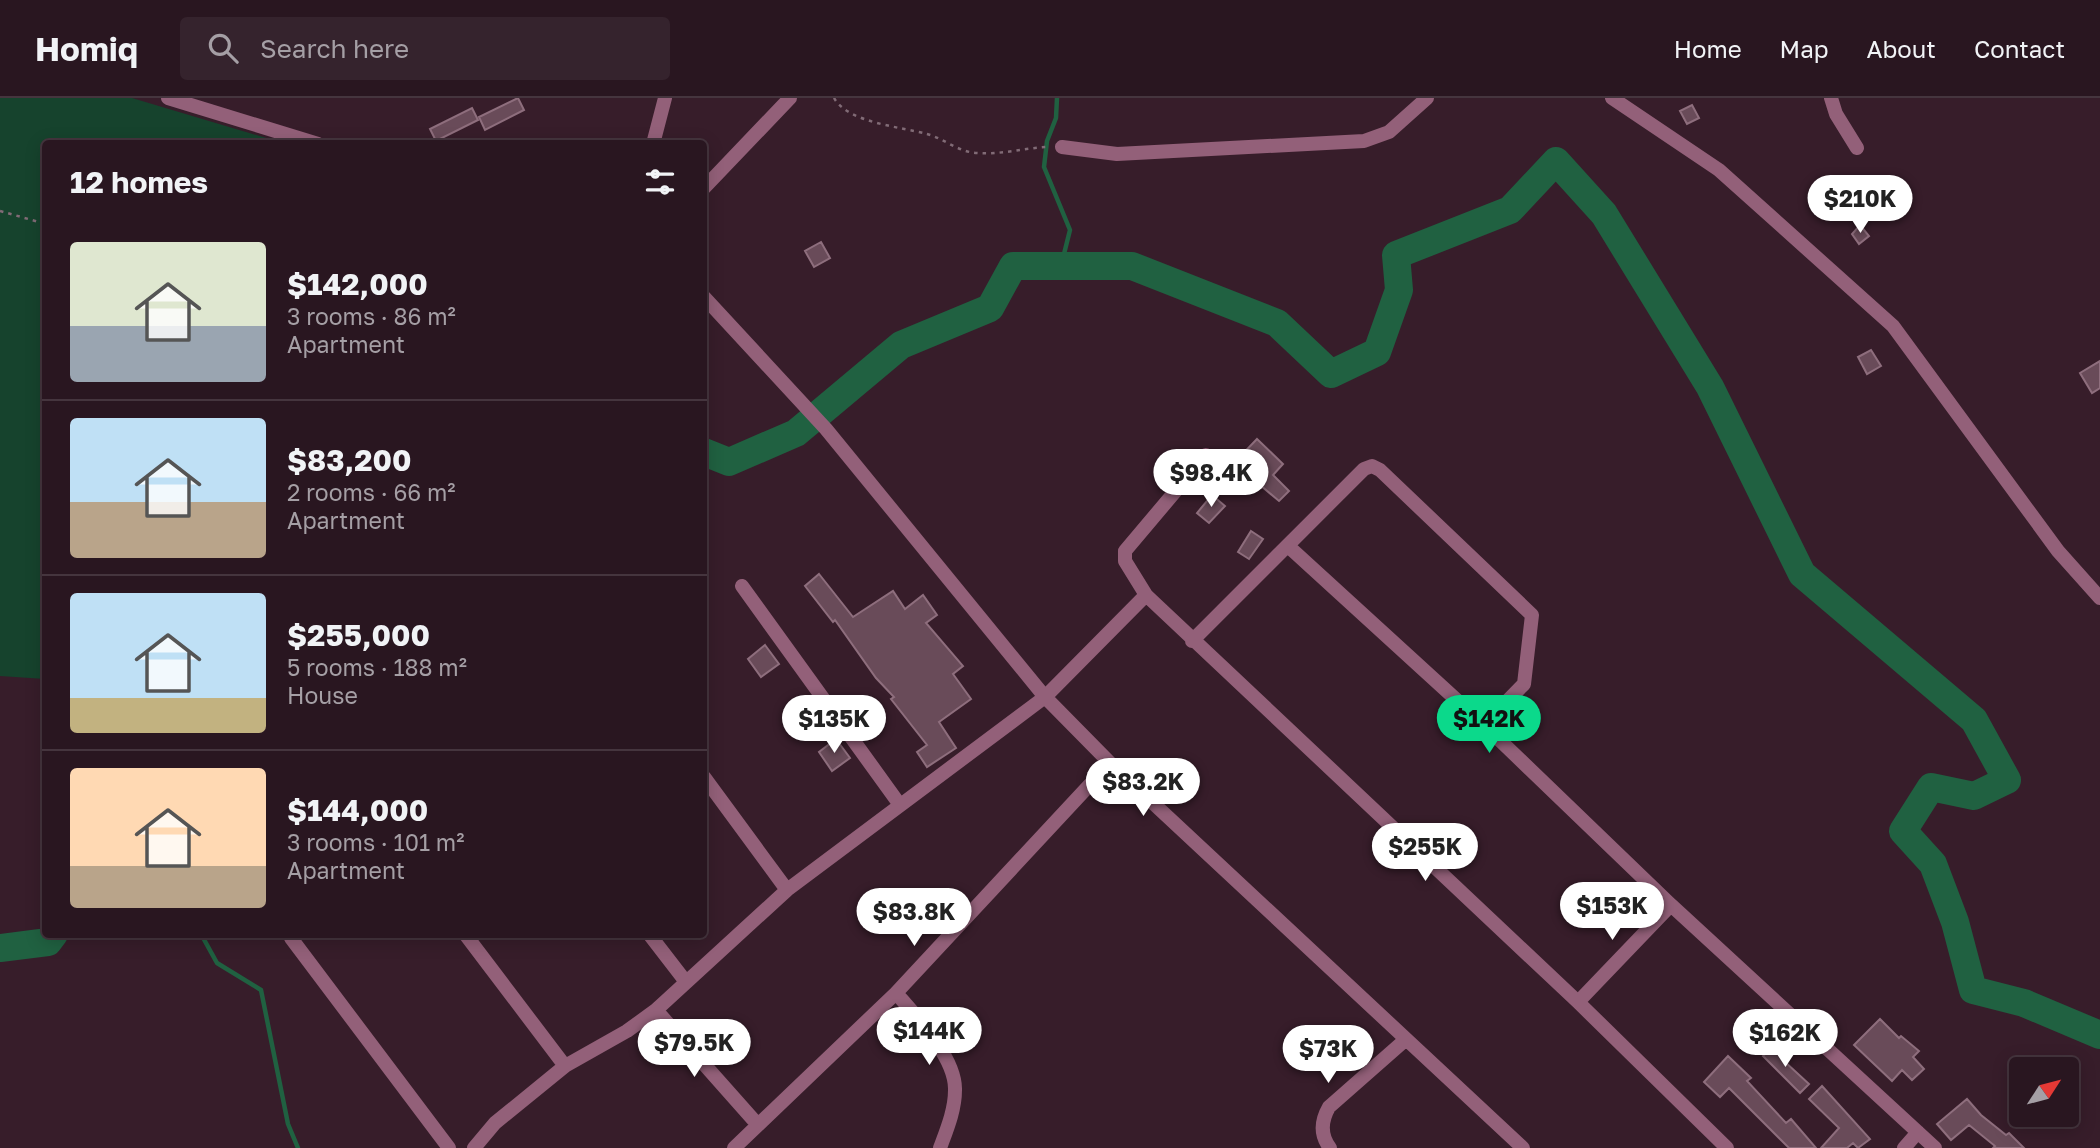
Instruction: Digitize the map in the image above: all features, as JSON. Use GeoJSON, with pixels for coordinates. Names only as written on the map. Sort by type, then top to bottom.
{"type":"FeatureCollection","features":[{"type":"Feature","properties":{"kind":"street"},"geometry":{"type":"LineString","coordinates":[[168,98],[305,140]]}},
{"type":"Feature","properties":{"kind":"street"},"geometry":{"type":"LineString","coordinates":[[654,140],[665,98]]}},
{"type":"Feature","properties":{"kind":"street"},"geometry":{"type":"LineString","coordinates":[[707,185],[790,98]]}},
{"type":"Feature","properties":{"kind":"street"},"geometry":{"type":"LineString","coordinates":[[1062,147],[1117,154],[1364,141],[1389,132],[1427,98]]}},
{"type":"Feature","properties":{"kind":"street"},"geometry":{"type":"LineString","coordinates":[[1612,98],[1720,170],[1893,326],[2058,551],[2100,598]]}},
{"type":"Feature","properties":{"kind":"street"},"geometry":{"type":"LineString","coordinates":[[1831,98],[1836,114],[1857,148]]}},
{"type":"Feature","properties":{"kind":"street"},"geometry":{"type":"LineString","coordinates":[[707,301],[797,402],[826,429],[1045,697],[1110,763],[1404,1041],[1523,1148]]}},
{"type":"Feature","properties":{"kind":"street"},"geometry":{"type":"LineString","coordinates":[[1206,455],[1125,551],[1125,561],[1146,595],[1578,1002],[1727,1148]]}},
{"type":"Feature","properties":{"kind":"street"},"geometry":{"type":"LineString","coordinates":[[1192,641],[1364,469],[1372,466],[1380,470],[1532,615],[1524,684],[1484,725]]}},
{"type":"Feature","properties":{"kind":"street"},"geometry":{"type":"LineString","coordinates":[[1289,546],[1484,725],[1671,905],[1935,1148]]}},
{"type":"Feature","properties":{"kind":"street"},"geometry":{"type":"LineString","coordinates":[[742,586],[900,805]]}},
{"type":"Feature","properties":{"kind":"street"},"geometry":{"type":"LineString","coordinates":[[474,1148],[495,1123],[565,1066],[627,1031],[656,1010],[787,890],[1045,697],[1146,595]]}},
{"type":"Feature","properties":{"kind":"street"},"geometry":{"type":"LineString","coordinates":[[734,1148],[896,993],[1110,763]]}},
{"type":"Feature","properties":{"kind":"street"},"geometry":{"type":"LineString","coordinates":[[707,782],[787,890]]}},
{"type":"Feature","properties":{"kind":"street"},"geometry":{"type":"LineString","coordinates":[[1578,1002],[1671,905]]}},
{"type":"Feature","properties":{"kind":"street"},"geometry":{"type":"LineString","coordinates":[[291,938],[449,1148]]}},
{"type":"Feature","properties":{"kind":"street"},"geometry":{"type":"LineString","coordinates":[[469,938],[565,1066]]}},
{"type":"Feature","properties":{"kind":"street"},"geometry":{"type":"LineString","coordinates":[[652,938],[686,982]]}},
{"type":"Feature","properties":{"kind":"street"},"geometry":{"type":"LineString","coordinates":[[896,993],[939,1044],[956,1087],[951,1118],[940,1148]]}},
{"type":"Feature","properties":{"kind":"street"},"geometry":{"type":"LineString","coordinates":[[656,1010],[758,1125]]}},
{"type":"Feature","properties":{"kind":"street"},"geometry":{"type":"LineString","coordinates":[[1330,1148],[1323,1133],[1323,1118],[1329,1107],[1404,1041]]}},
{"type":"Feature","properties":{"kind":"street"},"geometry":{"type":"LineString","coordinates":[[1904,1148],[1918,1132]]}},
{"type":"Feature","properties":{"kind":"path"},"geometry":{"type":"LineString","coordinates":[[834,98],[839,107],[892,128],[929,134],[961,151],[979,154],[1041,148]]}},
{"type":"Feature","properties":{"kind":"path"},"geometry":{"type":"LineString","coordinates":[[0,211],[42,224]]}},
{"type":"Feature","properties":{"kind":"green space"},"geometry":{"type":"Polygon","coordinates":[[[0,98],[132,98],[273,140],[42,140],[42,679],[0,676],[0,98]]]}},
{"type":"Feature","properties":{"kind":"building"},"geometry":{"type":"Polygon","coordinates":[[[518,98],[524,110],[485,130],[479,117],[518,98]]]}},
{"type":"Feature","properties":{"kind":"building"},"geometry":{"type":"Polygon","coordinates":[[[1692,105],[1699,118],[1687,124],[1680,111],[1692,105]]]}},
{"type":"Feature","properties":{"kind":"building"},"geometry":{"type":"Polygon","coordinates":[[[472,108],[478,120],[438,140],[430,129],[472,108]]]}},
{"type":"Feature","properties":{"kind":"building"},"geometry":{"type":"Polygon","coordinates":[[[1860,225],[1869,236],[1859,244],[1852,234],[1860,225]]]}},
{"type":"Feature","properties":{"kind":"building"},"geometry":{"type":"Polygon","coordinates":[[[821,242],[830,258],[814,267],[805,251],[821,242]]]}},
{"type":"Feature","properties":{"kind":"building"},"geometry":{"type":"Polygon","coordinates":[[[1871,350],[1881,366],[1867,374],[1858,357],[1871,350]]]}},
{"type":"Feature","properties":{"kind":"building"},"geometry":{"type":"Polygon","coordinates":[[[2100,361],[2100,388],[2092,393],[2080,373],[2100,361]]]}},
{"type":"Feature","properties":{"kind":"building"},"geometry":{"type":"Polygon","coordinates":[[[1257,439],[1283,464],[1273,475],[1289,491],[1279,501],[1234,463],[1257,439]]]}},
{"type":"Feature","properties":{"kind":"building"},"geometry":{"type":"Polygon","coordinates":[[[1212,495],[1225,506],[1209,523],[1197,513],[1212,495]]]}},
{"type":"Feature","properties":{"kind":"building"},"geometry":{"type":"Polygon","coordinates":[[[1251,531],[1263,539],[1249,559],[1238,552],[1251,531]]]}},
{"type":"Feature","properties":{"kind":"building"},"geometry":{"type":"Polygon","coordinates":[[[819,574],[853,617],[893,591],[905,609],[923,595],[937,615],[926,623],[963,666],[953,674],[971,699],[939,722],[956,748],[927,767],[917,752],[927,745],[835,620],[833,622],[805,586],[819,574]]]}},
{"type":"Feature","properties":{"kind":"building"},"geometry":{"type":"Polygon","coordinates":[[[765,645],[779,664],[761,677],[748,659],[765,645]]]}},
{"type":"Feature","properties":{"kind":"building"},"geometry":{"type":"Polygon","coordinates":[[[836,739],[850,758],[832,771],[819,752],[836,739]]]}},
{"type":"Feature","properties":{"kind":"building"},"geometry":{"type":"Polygon","coordinates":[[[1880,1019],[1899,1038],[1901,1036],[1919,1051],[1913,1057],[1924,1069],[1912,1080],[1902,1070],[1892,1081],[1854,1045],[1880,1019]]]}},
{"type":"Feature","properties":{"kind":"building"},"geometry":{"type":"Polygon","coordinates":[[[1775,1045],[1787,1058],[1784,1061],[1809,1084],[1800,1093],[1763,1056],[1775,1045]]]}},
{"type":"Feature","properties":{"kind":"building"},"geometry":{"type":"Polygon","coordinates":[[[1728,1056],[1751,1078],[1747,1081],[1786,1123],[1791,1119],[1816,1148],[1789,1148],[1729,1088],[1720,1097],[1704,1082],[1728,1056]]]}},
{"type":"Feature","properties":{"kind":"building"},"geometry":{"type":"Polygon","coordinates":[[[1822,1086],[1870,1139],[1858,1148],[1853,1143],[1847,1148],[1821,1148],[1839,1128],[1809,1099],[1822,1086]]]}},
{"type":"Feature","properties":{"kind":"building"},"geometry":{"type":"Polygon","coordinates":[[[1967,1099],[1981,1115],[2006,1135],[2009,1133],[2024,1148],[1993,1148],[1995,1146],[1969,1125],[1951,1140],[1937,1124],[1967,1099]]]}},
{"type":"Feature","properties":{"kind":"waterway"},"geometry":{"type":"LineString","coordinates":[[1057,98],[1056,118],[1047,141],[1044,167],[1070,230],[1061,266]]}},
{"type":"Feature","properties":{"kind":"waterway"},"geometry":{"type":"LineString","coordinates":[[707,453],[729,462],[796,433],[901,345],[990,308],[1013,266],[1132,266],[1277,323],[1331,374],[1377,352],[1399,290],[1396,255],[1510,210],[1556,161],[1604,214],[1710,387],[1802,574],[1974,720],[2007,780],[1974,796],[1931,787],[1903,831],[1933,864],[1955,922],[1973,990],[2024,1003],[2100,1035]]}},
{"type":"Feature","properties":{"kind":"waterway"},"geometry":{"type":"LineString","coordinates":[[0,948],[48,942],[51,938]]}},
{"type":"Feature","properties":{"kind":"waterway"},"geometry":{"type":"LineString","coordinates":[[203,938],[217,963],[261,990],[288,1124],[298,1148]]}}]}
